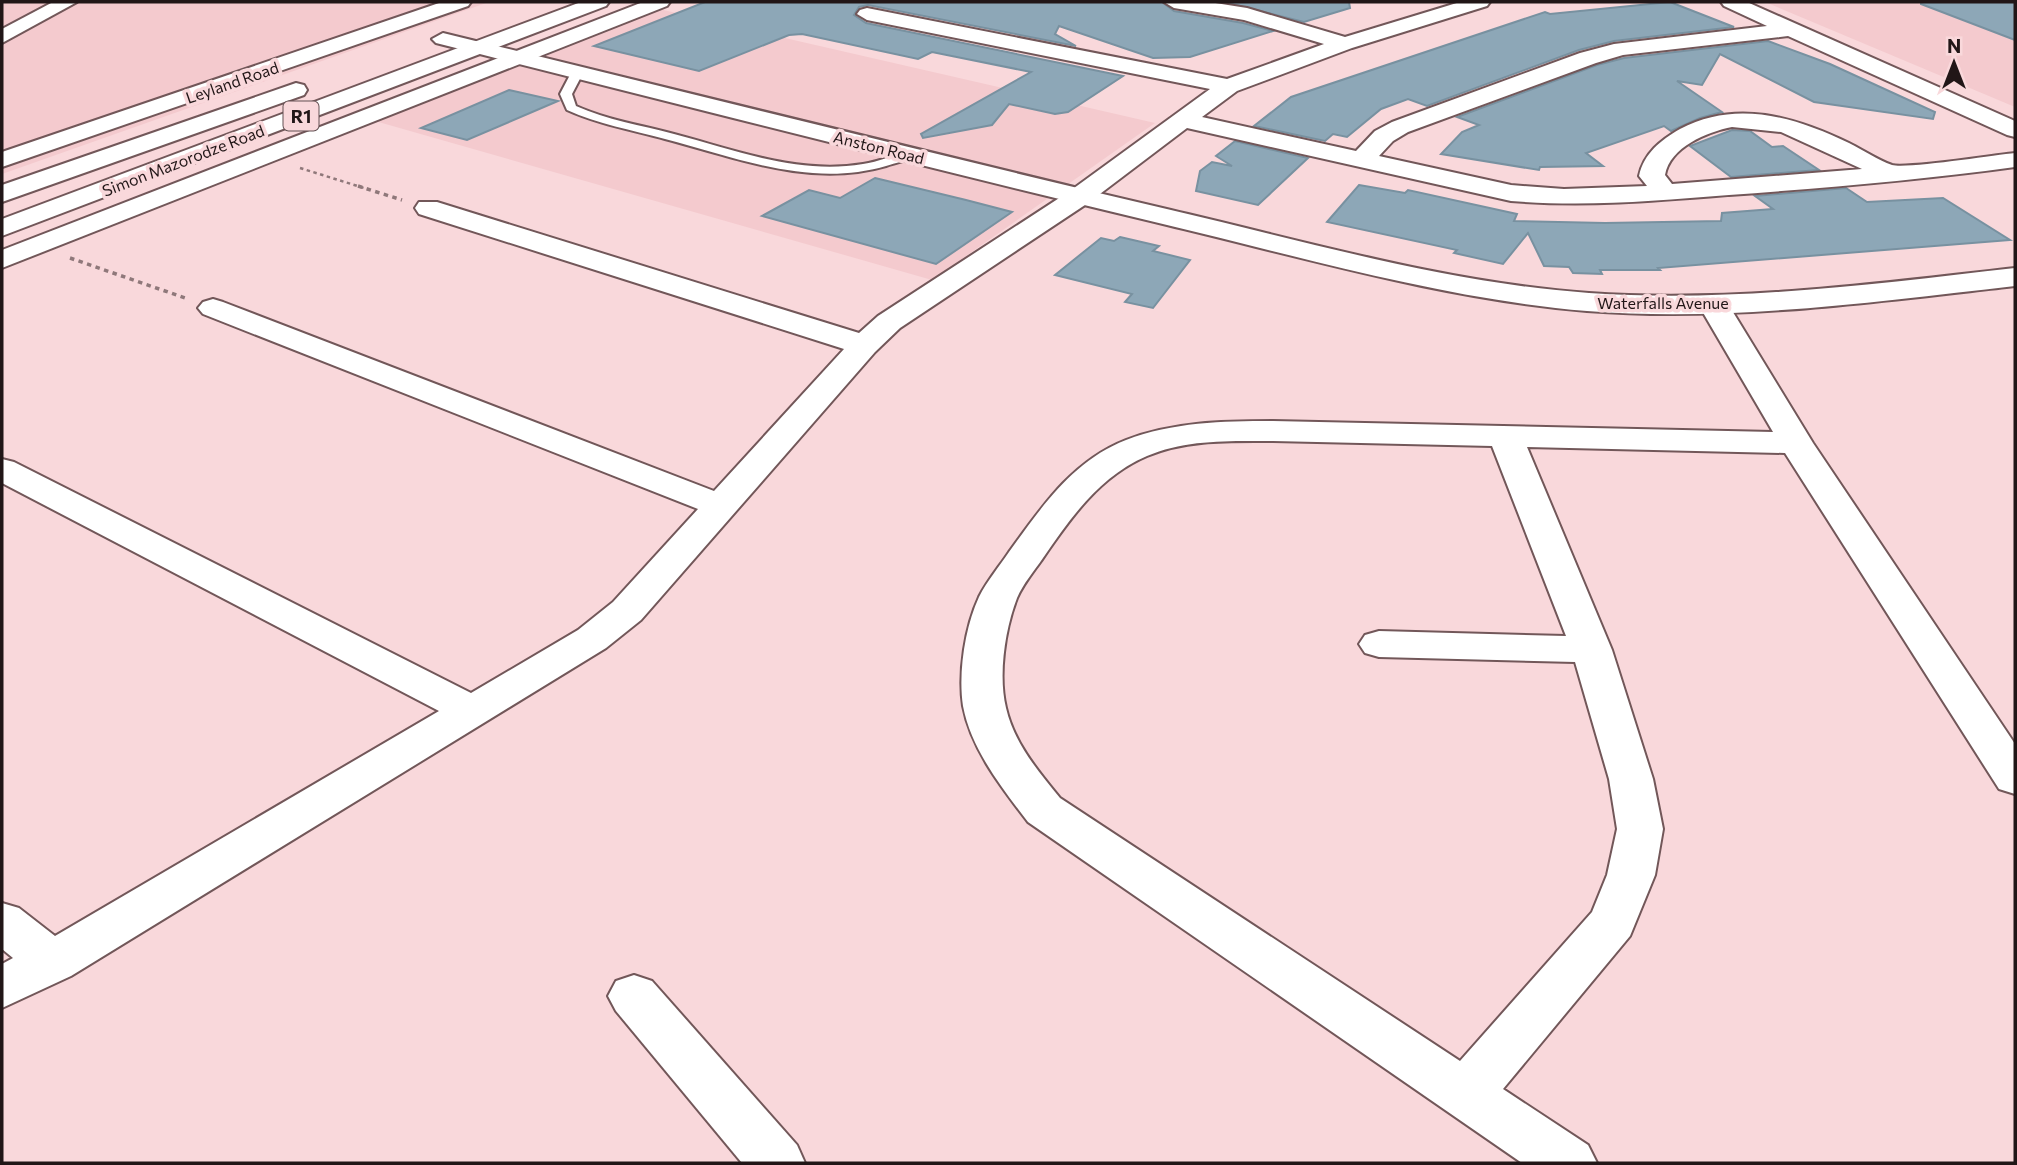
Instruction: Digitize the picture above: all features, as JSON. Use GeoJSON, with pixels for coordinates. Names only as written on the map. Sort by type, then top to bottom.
{"type":"FeatureCollection","features":[{"type":"Feature","properties":{"kind":"main road"},"geometry":{"type":"LineString","coordinates":[[2,37],[67,2]]}},
{"type":"Feature","properties":{"kind":"main road","name":"Leyland Road"},"geometry":{"type":"LineString","coordinates":[[2,160],[461,2]]}},
{"type":"Feature","properties":{"kind":"main road"},"geometry":{"type":"LineString","coordinates":[[392,57],[546,2]]}},
{"type":"Feature","properties":{"kind":"main road","name":"Simon Mazorodze Road"},"geometry":{"type":"LineString","coordinates":[[2,228],[599,2]]}},
{"type":"Feature","properties":{"kind":"main road"},"geometry":{"type":"LineString","coordinates":[[2,260],[513,57],[660,2]]}},
{"type":"Feature","properties":{"kind":"main road"},"geometry":{"type":"LineString","coordinates":[[1174,2],[1247,14],[1345,44]]}},
{"type":"Feature","properties":{"kind":"main road"},"geometry":{"type":"LineString","coordinates":[[2,987],[53,961],[593,639],[618,618],[864,345],[888,323],[1079,197],[1229,86],[1345,44],[1480,2]]}},
{"type":"Feature","properties":{"kind":"main road"},"geometry":{"type":"LineString","coordinates":[[1731,2],[2015,130]]}},
{"type":"Feature","properties":{"kind":"main road"},"geometry":{"type":"LineString","coordinates":[[867,14],[1229,86]]}},
{"type":"Feature","properties":{"kind":"main road","name":"Anston Road"},"geometry":{"type":"LineString","coordinates":[[392,26],[1315,253]]}},
{"type":"Feature","properties":{"kind":"main road"},"geometry":{"type":"LineString","coordinates":[[1363,159],[1384,136],[1400,127],[1588,58],[1622,49],[1791,29]]}},
{"type":"Feature","properties":{"kind":"main road","name":"Simon Mazorodze Road"},"geometry":{"type":"LineString","coordinates":[[2,194],[315,84]]}},
{"type":"Feature","properties":{"kind":"main road"},"geometry":{"type":"LineString","coordinates":[[328,105],[369,116]]}},
{"type":"Feature","properties":{"kind":"main road"},"geometry":{"type":"LineString","coordinates":[[1182,120],[1511,193],[1554,198],[1665,193],[1893,176],[2015,160]]}},
{"type":"Feature","properties":{"kind":"main road"},"geometry":{"type":"LineString","coordinates":[[1665,193],[1652,176],[1654,162],[1664,150],[1696,127],[1733,120],[1781,124],[1799,130],[1893,176]]}},
{"type":"Feature","properties":{"kind":"main road"},"geometry":{"type":"LineString","coordinates":[[429,208],[864,345]]}},
{"type":"Feature","properties":{"kind":"main road","name":"Waterfalls Avenue"},"geometry":{"type":"LineString","coordinates":[[1315,253],[1449,283],[1551,299],[1713,304],[1827,296],[2015,277]]}},
{"type":"Feature","properties":{"kind":"main road"},"geometry":{"type":"LineString","coordinates":[[1713,304],[1796,443],[2015,778]]}},
{"type":"Feature","properties":{"kind":"main road"},"geometry":{"type":"LineString","coordinates":[[213,308],[720,506]]}},
{"type":"Feature","properties":{"kind":"main road"},"geometry":{"type":"LineString","coordinates":[[1567,1163],[1044,810],[1012,769],[985,707],[988,641],[997,600],[1067,497],[1100,465],[1138,447],[1221,431],[1796,443]]}},
{"type":"Feature","properties":{"kind":"main road"},"geometry":{"type":"LineString","coordinates":[[1466,1093],[1613,922],[1631,875],[1640,829],[1631,779],[1592,650],[1505,436]]}},
{"type":"Feature","properties":{"kind":"main road"},"geometry":{"type":"LineString","coordinates":[[2,469],[471,710]]}},
{"type":"Feature","properties":{"kind":"main road"},"geometry":{"type":"LineString","coordinates":[[1379,644],[1592,650]]}},
{"type":"Feature","properties":{"kind":"main road"},"geometry":{"type":"LineString","coordinates":[[2,922],[53,961]]}},
{"type":"Feature","properties":{"kind":"main road"},"geometry":{"type":"LineString","coordinates":[[634,996],[778,1163]]}},
{"type":"Feature","properties":{"kind":"lane"},"geometry":{"type":"LineString","coordinates":[[577,73],[566,94],[571,108],[606,121],[746,156],[805,169],[830,170],[862,168],[909,155]]}},
{"type":"Feature","properties":{"kind":"path"},"geometry":{"type":"LineString","coordinates":[[266,157],[429,208]]}},
{"type":"Feature","properties":{"kind":"path"},"geometry":{"type":"LineString","coordinates":[[37,246],[213,308]]}},
{"type":"Feature","properties":{"kind":"shaded area"},"geometry":{"type":"Polygon","coordinates":[[[2,2],[489,2],[2,174],[2,2]]]}},
{"type":"Feature","properties":{"kind":"shaded area"},"geometry":{"type":"Polygon","coordinates":[[[1765,2],[2015,2],[2015,107],[1765,2]]]}},
{"type":"Feature","properties":{"kind":"shaded area"},"geometry":{"type":"Polygon","coordinates":[[[659,9],[1155,123],[932,280],[375,121],[659,9]]]}},
{"type":"Feature","properties":{"kind":"building"},"geometry":{"type":"Polygon","coordinates":[[[705,2],[1162,2],[1174,11],[1273,31],[1190,57],[1153,58],[1059,26],[1055,34],[1076,46],[868,5],[859,7],[854,15],[866,23],[1123,76],[1068,112],[1055,114],[1009,104],[992,125],[923,138],[921,134],[1031,72],[932,52],[918,59],[802,34],[789,35],[699,71],[594,46],[705,2]]]}},
{"type":"Feature","properties":{"kind":"building"},"geometry":{"type":"Polygon","coordinates":[[[1224,2],[1349,2],[1350,8],[1304,22],[1224,2]]]}},
{"type":"Feature","properties":{"kind":"building"},"geometry":{"type":"Polygon","coordinates":[[[1670,2],[1734,27],[1614,41],[1579,50],[1427,106],[1408,99],[1381,109],[1347,137],[1333,134],[1325,141],[1254,126],[1291,97],[1545,12],[1550,14],[1670,2]]]}},
{"type":"Feature","properties":{"kind":"building"},"geometry":{"type":"Polygon","coordinates":[[[2015,2],[2015,40],[1921,4],[2015,2]]]}},
{"type":"Feature","properties":{"kind":"building"},"geometry":{"type":"Polygon","coordinates":[[[1768,41],[1830,64],[1935,112],[1933,119],[1814,102],[1720,54],[1702,85],[1677,81],[1722,112],[1671,131],[1664,126],[1586,153],[1603,166],[1540,167],[1539,170],[1441,154],[1462,132],[1479,125],[1457,117],[1597,65],[1624,58],[1768,41]]]}},
{"type":"Feature","properties":{"kind":"building"},"geometry":{"type":"Polygon","coordinates":[[[509,90],[558,101],[467,140],[421,128],[509,90]]]}},
{"type":"Feature","properties":{"kind":"building"},"geometry":{"type":"Polygon","coordinates":[[[1732,130],[1750,131],[1772,147],[1783,146],[1819,170],[1731,177],[1690,146],[1732,130]]]}},
{"type":"Feature","properties":{"kind":"building"},"geometry":{"type":"Polygon","coordinates":[[[1235,141],[1308,158],[1258,205],[1196,191],[1200,171],[1212,162],[1232,166],[1216,156],[1235,141]]]}},
{"type":"Feature","properties":{"kind":"building"},"geometry":{"type":"Polygon","coordinates":[[[875,178],[1012,212],[936,264],[762,216],[809,190],[840,198],[875,178]]]}},
{"type":"Feature","properties":{"kind":"building"},"geometry":{"type":"Polygon","coordinates":[[[1359,185],[1405,193],[1408,190],[1517,214],[1514,221],[1605,223],[1721,221],[1722,213],[1773,209],[1755,196],[1846,188],[1867,202],[1943,198],[2010,240],[1658,268],[1660,270],[1573,273],[1569,267],[1544,266],[1528,233],[1503,264],[1454,253],[1457,250],[1327,222],[1359,185]]]}},
{"type":"Feature","properties":{"kind":"building"},"geometry":{"type":"Polygon","coordinates":[[[1120,237],[1159,246],[1153,251],[1190,260],[1153,308],[1125,302],[1132,294],[1055,275],[1101,238],[1114,241],[1120,237]]]}}]}
